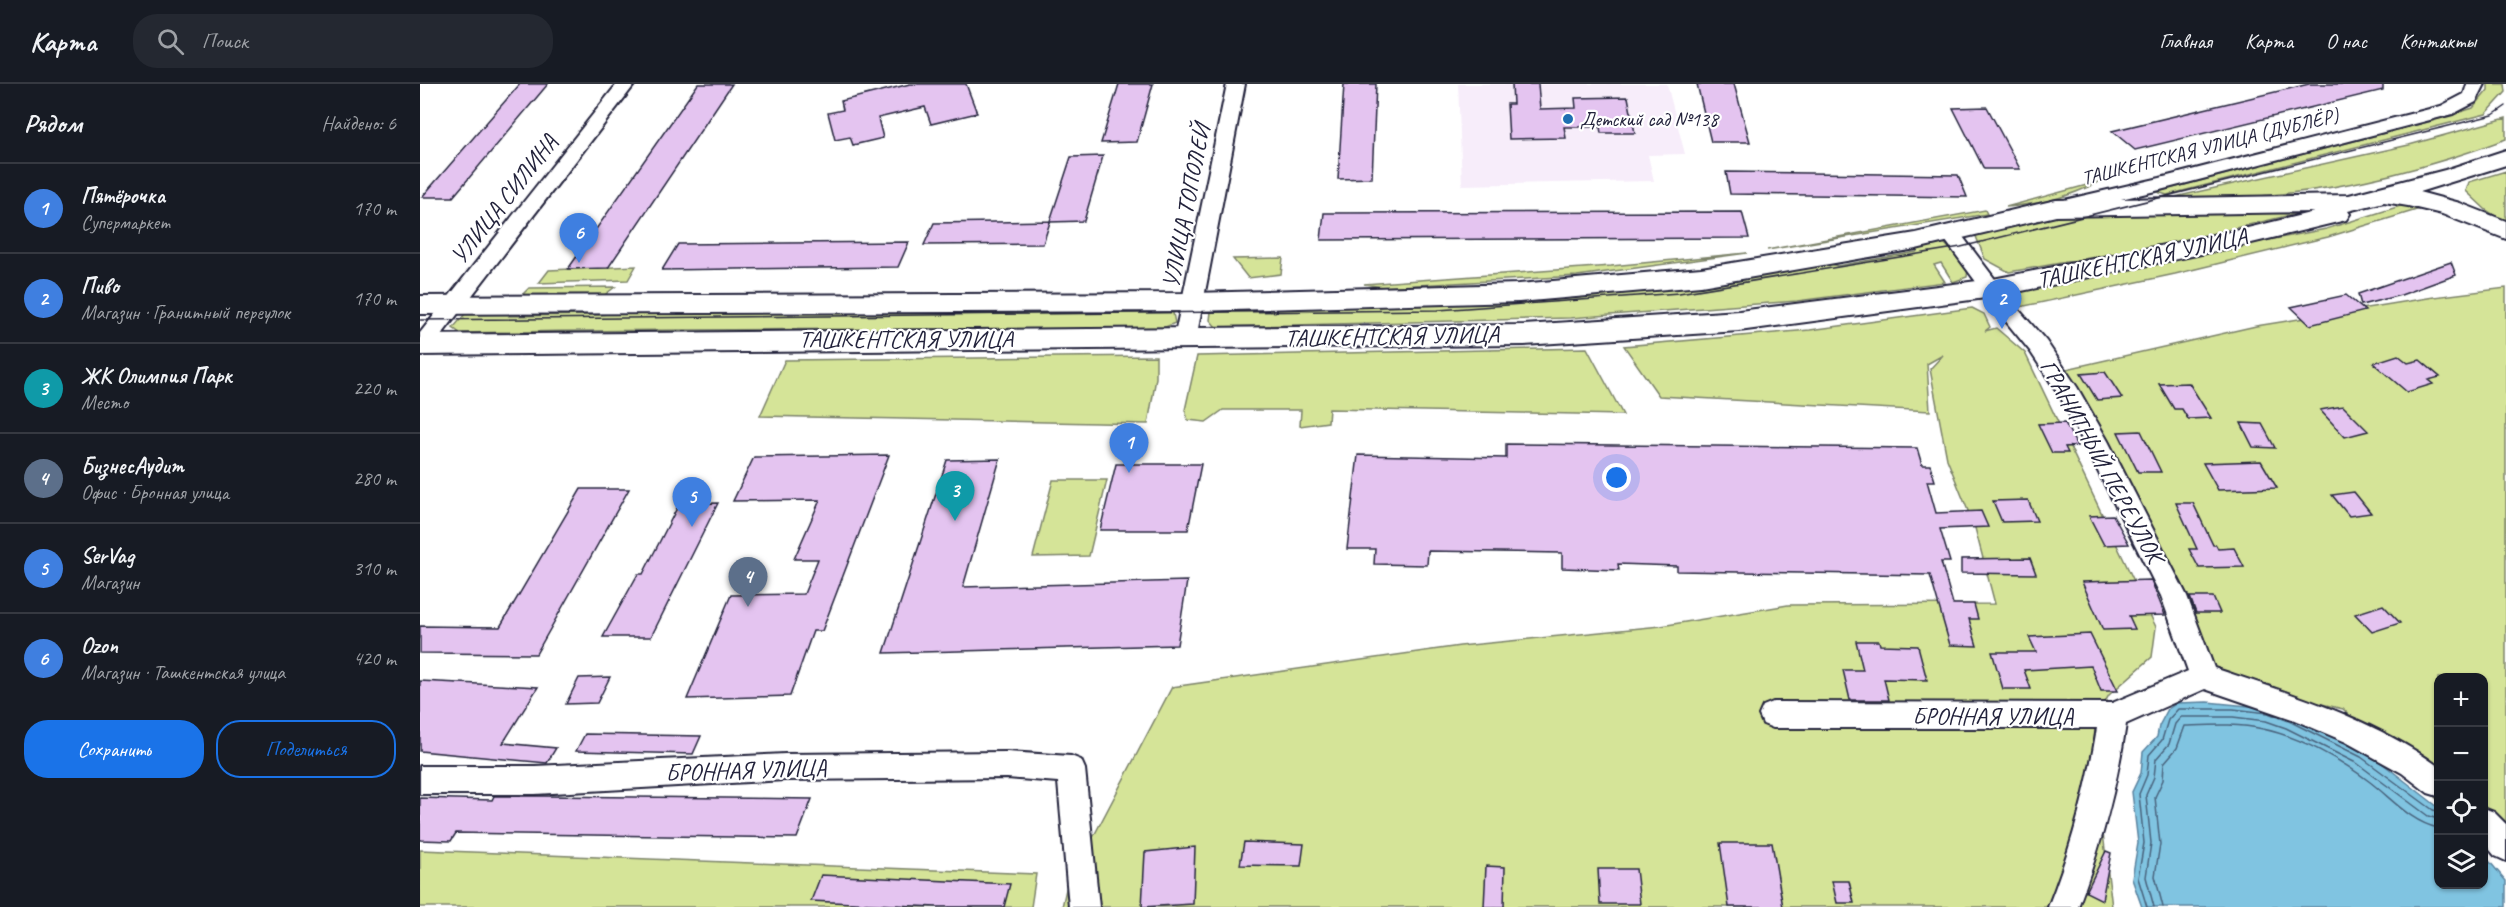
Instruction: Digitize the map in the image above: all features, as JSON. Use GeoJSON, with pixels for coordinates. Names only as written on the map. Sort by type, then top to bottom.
{"type":"FeatureCollection","features":[{"type":"Feature","properties":{"kind":"main road","name":"ТАШКЕНТСКАЯ УЛИЦА"},"geometry":{"type":"LineString","coordinates":[[420,305],[1193,302],[1519,293],[1690,278],[1862,252],[2056,207],[2209,207],[2313,202],[2349,203],[2454,175],[2506,157]]}},
{"type":"Feature","properties":{"kind":"main road"},"geometry":{"type":"LineString","coordinates":[[2454,175],[2454,191],[2465,204],[2498,227]]}},
{"type":"Feature","properties":{"kind":"main road"},"geometry":{"type":"LineString","coordinates":[[2381,194],[2429,201],[2498,227]]}},
{"type":"Feature","properties":{"kind":"main road","name":"ТАШКЕНТСКАЯ УЛИЦА"},"geometry":{"type":"LineString","coordinates":[[421,345],[1524,335],[1739,321],[1993,288],[2235,239],[2336,215],[2349,203]]}},
{"type":"Feature","properties":{"kind":"street","name":"УЛИЦА СИЛИНА"},"geometry":{"type":"LineString","coordinates":[[421,345],[626,84]]}},
{"type":"Feature","properties":{"kind":"street","name":"УЛИЦА ТОПОЛЕЙ"},"geometry":{"type":"LineString","coordinates":[[1185,339],[1236,84]]}},
{"type":"Feature","properties":{"kind":"street","name":"ТАШКЕНТСКАЯ УЛИЦА (ДУБЛЁР)"},"geometry":{"type":"LineString","coordinates":[[2056,207],[2160,184],[2447,110],[2465,102],[2476,88]]}},
{"type":"Feature","properties":{"kind":"street","name":"ГРАНИТНЫЙ ПЕРЕУЛОК"},"geometry":{"type":"LineString","coordinates":[[1950,233],[2006,308],[2038,346],[2069,393],[2096,441],[2174,596],[2204,677]]}},
{"type":"Feature","properties":{"kind":"street","name":"БРОННАЯ УЛИЦА"},"geometry":{"type":"LineString","coordinates":[[1773,716],[2113,716],[2204,677]]}},
{"type":"Feature","properties":{"kind":"street"},"geometry":{"type":"LineString","coordinates":[[2204,677],[2293,708],[2378,742],[2436,781]]}},
{"type":"Feature","properties":{"kind":"street"},"geometry":{"type":"LineString","coordinates":[[2063,907],[2079,867],[2104,776],[2113,716]]}},
{"type":"Feature","properties":{"kind":"street","name":"БРОННАЯ УЛИЦА"},"geometry":{"type":"LineString","coordinates":[[420,780],[535,780],[785,767],[1007,765],[1071,769],[1084,907]]}},
{"type":"Feature","properties":{"kind":"street"},"geometry":{"type":"LineString","coordinates":[[2488,826],[2506,846]]}},
{"type":"Feature","properties":{"kind":"shaded area","name":"Детский сад №138"},"geometry":{"type":"Polygon","coordinates":[[[1458,84],[1667,84],[1685,154],[1648,155],[1654,181],[1462,185],[1458,84]]]}},
{"type":"Feature","properties":{"kind":"green space"},"geometry":{"type":"Polygon","coordinates":[[[2488,84],[2505,84],[2506,92],[2486,114],[2167,195],[2157,192],[2428,122],[2473,108],[2488,90],[2488,84]]]}},
{"type":"Feature","properties":{"kind":"green space"},"geometry":{"type":"Polygon","coordinates":[[[2506,118],[2506,139],[2449,159],[2361,182],[2271,195],[2170,198],[2409,145],[2506,118]]]}},
{"type":"Feature","properties":{"kind":"green space"},"geometry":{"type":"Polygon","coordinates":[[[2506,171],[2506,223],[2486,210],[2466,191],[2469,182],[2506,171]]]}},
{"type":"Feature","properties":{"kind":"green space"},"geometry":{"type":"Polygon","coordinates":[[[2098,182],[2053,199],[2006,207],[2098,182]]]}},
{"type":"Feature","properties":{"kind":"green space"},"geometry":{"type":"Polygon","coordinates":[[[2410,203],[2433,205],[2328,237],[2175,274],[2020,307],[2014,300],[2019,289],[2326,229],[2410,203]]]}},
{"type":"Feature","properties":{"kind":"green space"},"geometry":{"type":"Polygon","coordinates":[[[2325,207],[2163,245],[2009,272],[1985,259],[1975,234],[2067,214],[2325,207]]]}},
{"type":"Feature","properties":{"kind":"green space"},"geometry":{"type":"Polygon","coordinates":[[[1985,210],[1987,214],[1767,250],[1985,210]]]}},
{"type":"Feature","properties":{"kind":"green space"},"geometry":{"type":"Polygon","coordinates":[[[1925,242],[1944,243],[1968,267],[1967,277],[1953,282],[1941,263],[1934,265],[1945,282],[1797,301],[1570,318],[1216,327],[1210,320],[1211,312],[1224,301],[1448,299],[1826,262],[1837,266],[1916,252],[1925,242]]]}},
{"type":"Feature","properties":{"kind":"green space"},"geometry":{"type":"Polygon","coordinates":[[[1747,253],[1577,276],[1382,287],[1364,284],[1611,266],[1747,253]]]}},
{"type":"Feature","properties":{"kind":"green space"},"geometry":{"type":"Polygon","coordinates":[[[1283,258],[1281,274],[1248,278],[1233,259],[1283,258]]]}},
{"type":"Feature","properties":{"kind":"green space"},"geometry":{"type":"Polygon","coordinates":[[[636,266],[628,280],[539,283],[549,270],[636,266]]]}},
{"type":"Feature","properties":{"kind":"green space"},"geometry":{"type":"Polygon","coordinates":[[[615,287],[603,296],[521,296],[529,288],[615,287]]]}},
{"type":"Feature","properties":{"kind":"green space"},"geometry":{"type":"Polygon","coordinates":[[[2506,288],[2506,856],[2492,851],[2488,846],[2488,673],[2434,673],[2434,796],[2343,709],[2249,687],[2208,665],[2062,370],[2256,326],[2434,297],[2506,288]]]}},
{"type":"Feature","properties":{"kind":"green space"},"geometry":{"type":"Polygon","coordinates":[[[649,308],[1172,308],[1175,323],[1163,328],[460,333],[453,328],[466,313],[511,312],[509,316],[600,315],[649,308]]]}},
{"type":"Feature","properties":{"kind":"green space"},"geometry":{"type":"Polygon","coordinates":[[[1972,308],[1984,314],[1990,327],[1985,331],[1996,328],[2025,353],[2156,627],[2152,657],[2109,695],[2095,719],[2094,759],[2112,907],[1062,907],[1066,889],[1172,687],[1460,646],[1661,626],[1788,605],[1995,604],[1975,528],[1947,459],[1930,369],[1943,355],[1927,364],[1930,411],[1659,396],[1624,346],[1810,330],[1972,308]]]}},
{"type":"Feature","properties":{"kind":"green space"},"geometry":{"type":"Polygon","coordinates":[[[1587,348],[1623,415],[1329,409],[1328,422],[1300,426],[1301,410],[1223,410],[1206,422],[1188,420],[1185,410],[1197,356],[1587,348]]]}},
{"type":"Feature","properties":{"kind":"green space"},"geometry":{"type":"Polygon","coordinates":[[[1156,356],[1156,378],[1148,424],[760,416],[785,360],[1156,356]]]}},
{"type":"Feature","properties":{"kind":"green space"},"geometry":{"type":"Polygon","coordinates":[[[1053,480],[1107,480],[1089,556],[1033,557],[1053,480]]]}},
{"type":"Feature","properties":{"kind":"green space"},"geometry":{"type":"Polygon","coordinates":[[[420,850],[1036,874],[1031,907],[420,907],[420,850]]]}},
{"type":"Feature","properties":{"kind":"water"},"geometry":{"type":"Polygon","coordinates":[[[2207,702],[2269,708],[2331,733],[2378,760],[2434,804],[2434,889],[2488,889],[2488,860],[2506,881],[2506,907],[2142,907],[2132,879],[2138,843],[2132,792],[2141,773],[2143,752],[2157,737],[2159,726],[2168,709],[2177,703],[2207,702]]]}},
{"type":"Feature","properties":{"kind":"building"},"geometry":{"type":"Polygon","coordinates":[[[520,84],[548,84],[453,197],[422,197],[520,84]]]}},
{"type":"Feature","properties":{"kind":"building"},"geometry":{"type":"Polygon","coordinates":[[[698,84],[732,84],[608,268],[568,269],[698,84]]]}},
{"type":"Feature","properties":{"kind":"building"},"geometry":{"type":"Polygon","coordinates":[[[910,84],[966,84],[977,113],[931,124],[925,107],[878,118],[883,138],[853,145],[850,137],[835,140],[828,113],[843,110],[841,101],[910,84]]]}},
{"type":"Feature","properties":{"kind":"building"},"geometry":{"type":"Polygon","coordinates":[[[1119,84],[1153,84],[1137,142],[1101,143],[1119,84]]]}},
{"type":"Feature","properties":{"kind":"building"},"geometry":{"type":"Polygon","coordinates":[[[1344,84],[1376,84],[1372,178],[1338,179],[1344,84]]]}},
{"type":"Feature","properties":{"kind":"building"},"geometry":{"type":"Polygon","coordinates":[[[1512,84],[1538,84],[1540,109],[1576,108],[1575,98],[1628,97],[1635,133],[1601,133],[1600,127],[1564,127],[1566,138],[1509,139],[1507,104],[1513,104],[1512,84]]]}},
{"type":"Feature","properties":{"kind":"building"},"geometry":{"type":"Polygon","coordinates":[[[1697,84],[1734,84],[1750,142],[1711,142],[1697,84]]]}},
{"type":"Feature","properties":{"kind":"building"},"geometry":{"type":"Polygon","coordinates":[[[2309,84],[2383,84],[2383,90],[2135,150],[2112,131],[2309,84]]]}},
{"type":"Feature","properties":{"kind":"building"},"geometry":{"type":"Polygon","coordinates":[[[1987,107],[2020,169],[1984,169],[1953,108],[1987,107]]]}},
{"type":"Feature","properties":{"kind":"building"},"geometry":{"type":"Polygon","coordinates":[[[1103,156],[1084,221],[1050,222],[1043,244],[924,245],[934,223],[1050,221],[1071,157],[1103,156]]]}},
{"type":"Feature","properties":{"kind":"building"},"geometry":{"type":"Polygon","coordinates":[[[1726,172],[1958,175],[1967,197],[1730,194],[1726,172]]]}},
{"type":"Feature","properties":{"kind":"building"},"geometry":{"type":"Polygon","coordinates":[[[1742,212],[1749,238],[1321,240],[1324,213],[1742,212]]]}},
{"type":"Feature","properties":{"kind":"building"},"geometry":{"type":"Polygon","coordinates":[[[909,242],[898,267],[662,270],[678,244],[909,242]]]}},
{"type":"Feature","properties":{"kind":"building"},"geometry":{"type":"Polygon","coordinates":[[[2451,262],[2456,275],[2401,295],[2361,305],[2358,294],[2451,262]]]}},
{"type":"Feature","properties":{"kind":"building"},"geometry":{"type":"Polygon","coordinates":[[[2346,295],[2365,311],[2310,325],[2291,307],[2346,295]]]}},
{"type":"Feature","properties":{"kind":"building"},"geometry":{"type":"Polygon","coordinates":[[[2398,355],[2408,363],[2420,360],[2440,377],[2428,380],[2433,384],[2407,392],[2373,363],[2398,355]]]}},
{"type":"Feature","properties":{"kind":"building"},"geometry":{"type":"Polygon","coordinates":[[[2105,372],[2122,398],[2097,400],[2081,374],[2105,372]]]}},
{"type":"Feature","properties":{"kind":"building"},"geometry":{"type":"Polygon","coordinates":[[[2189,383],[2211,418],[2188,419],[2182,409],[2174,409],[2159,384],[2189,383]]]}},
{"type":"Feature","properties":{"kind":"building"},"geometry":{"type":"Polygon","coordinates":[[[2343,406],[2368,431],[2345,437],[2320,410],[2343,406]]]}},
{"type":"Feature","properties":{"kind":"building"},"geometry":{"type":"Polygon","coordinates":[[[2065,423],[2077,446],[2065,447],[2068,453],[2052,453],[2038,424],[2065,423]]]}},
{"type":"Feature","properties":{"kind":"building"},"geometry":{"type":"Polygon","coordinates":[[[2241,423],[2262,424],[2275,448],[2253,447],[2241,423]]]}},
{"type":"Feature","properties":{"kind":"building"},"geometry":{"type":"Polygon","coordinates":[[[2141,431],[2161,472],[2138,472],[2118,432],[2141,431]]]}},
{"type":"Feature","properties":{"kind":"building"},"geometry":{"type":"Polygon","coordinates":[[[1506,444],[1917,448],[1922,465],[1930,465],[1935,481],[1927,481],[1936,513],[1981,511],[1988,527],[1940,529],[1950,562],[1941,562],[1953,604],[1974,604],[1978,619],[1969,619],[1977,646],[1950,645],[1930,575],[1677,571],[1677,566],[1618,564],[1619,570],[1562,568],[1562,553],[1428,551],[1427,565],[1374,564],[1375,549],[1347,549],[1358,455],[1506,458],[1506,444]]]}},
{"type":"Feature","properties":{"kind":"building"},"geometry":{"type":"Polygon","coordinates":[[[889,455],[822,631],[813,631],[790,696],[687,699],[731,595],[804,594],[818,559],[794,559],[820,500],[733,501],[754,457],[889,455]]]}},
{"type":"Feature","properties":{"kind":"building"},"geometry":{"type":"Polygon","coordinates":[[[1000,459],[963,587],[1187,581],[1177,645],[884,653],[947,460],[1000,459]]]}},
{"type":"Feature","properties":{"kind":"building"},"geometry":{"type":"Polygon","coordinates":[[[2261,461],[2277,488],[2218,490],[2203,463],[2261,461]]]}},
{"type":"Feature","properties":{"kind":"building"},"geometry":{"type":"Polygon","coordinates":[[[1116,464],[1201,464],[1188,530],[1100,530],[1116,464]]]}},
{"type":"Feature","properties":{"kind":"building"},"geometry":{"type":"Polygon","coordinates":[[[581,489],[629,489],[536,654],[420,653],[420,626],[500,627],[581,489]]]}},
{"type":"Feature","properties":{"kind":"building"},"geometry":{"type":"Polygon","coordinates":[[[2354,492],[2371,513],[2349,516],[2332,495],[2354,492]]]}},
{"type":"Feature","properties":{"kind":"building"},"geometry":{"type":"Polygon","coordinates":[[[2028,500],[2037,521],[2002,522],[1993,501],[2028,500]]]}},
{"type":"Feature","properties":{"kind":"building"},"geometry":{"type":"Polygon","coordinates":[[[718,503],[651,637],[603,637],[638,574],[643,574],[679,504],[718,503]]]}},
{"type":"Feature","properties":{"kind":"building"},"geometry":{"type":"Polygon","coordinates":[[[2176,503],[2193,503],[2213,545],[2216,545],[2218,549],[2234,548],[2244,567],[2199,568],[2189,549],[2197,549],[2176,503]]]}},
{"type":"Feature","properties":{"kind":"building"},"geometry":{"type":"Polygon","coordinates":[[[2113,515],[2129,544],[2104,545],[2089,516],[2113,515]]]}},
{"type":"Feature","properties":{"kind":"building"},"geometry":{"type":"Polygon","coordinates":[[[2030,558],[2036,574],[1961,573],[1961,559],[2030,558]]]}},
{"type":"Feature","properties":{"kind":"building"},"geometry":{"type":"Polygon","coordinates":[[[2151,580],[2165,615],[2129,616],[2135,629],[2103,630],[2082,582],[2151,580]]]}},
{"type":"Feature","properties":{"kind":"building"},"geometry":{"type":"Polygon","coordinates":[[[2190,597],[2213,597],[2220,613],[2196,613],[2190,597]]]}},
{"type":"Feature","properties":{"kind":"building"},"geometry":{"type":"Polygon","coordinates":[[[2383,605],[2400,623],[2372,632],[2355,614],[2383,605]]]}},
{"type":"Feature","properties":{"kind":"building"},"geometry":{"type":"Polygon","coordinates":[[[2090,634],[2118,691],[2101,691],[2091,666],[2024,670],[2031,689],[2003,689],[1992,652],[2036,652],[2029,637],[2090,634]]]}},
{"type":"Feature","properties":{"kind":"building"},"geometry":{"type":"Polygon","coordinates":[[[1856,641],[1879,641],[1880,645],[1918,646],[1927,680],[1884,679],[1889,700],[1850,700],[1843,670],[1863,670],[1856,641]]]}},
{"type":"Feature","properties":{"kind":"building"},"geometry":{"type":"Polygon","coordinates":[[[610,677],[597,703],[566,704],[579,678],[610,677]]]}},
{"type":"Feature","properties":{"kind":"building"},"geometry":{"type":"Polygon","coordinates":[[[420,681],[538,687],[503,743],[556,748],[547,763],[420,751],[420,681]]]}},
{"type":"Feature","properties":{"kind":"building"},"geometry":{"type":"Polygon","coordinates":[[[585,734],[701,736],[693,754],[576,751],[585,734]]]}},
{"type":"Feature","properties":{"kind":"building"},"geometry":{"type":"Polygon","coordinates":[[[494,796],[812,799],[797,838],[456,833],[451,841],[420,840],[420,798],[492,800],[494,796]]]}},
{"type":"Feature","properties":{"kind":"building"},"geometry":{"type":"Polygon","coordinates":[[[1244,842],[1304,844],[1301,866],[1240,865],[1244,842]]]}},
{"type":"Feature","properties":{"kind":"building"},"geometry":{"type":"Polygon","coordinates":[[[1720,843],[1772,843],[1783,907],[1729,907],[1720,843]]]}},
{"type":"Feature","properties":{"kind":"building"},"geometry":{"type":"Polygon","coordinates":[[[1195,847],[1193,904],[1142,907],[1145,852],[1195,847]]]}},
{"type":"Feature","properties":{"kind":"building"},"geometry":{"type":"Polygon","coordinates":[[[2106,851],[2111,853],[2102,900],[2086,892],[2106,851]]]}},
{"type":"Feature","properties":{"kind":"building"},"geometry":{"type":"Polygon","coordinates":[[[1486,866],[1505,867],[1504,907],[1484,907],[1486,866]]]}},
{"type":"Feature","properties":{"kind":"building"},"geometry":{"type":"Polygon","coordinates":[[[1598,869],[1636,869],[1640,904],[1600,904],[1598,869]]]}},
{"type":"Feature","properties":{"kind":"building"},"geometry":{"type":"Polygon","coordinates":[[[821,875],[1010,884],[1004,907],[936,907],[811,901],[821,875]]]}},
{"type":"Feature","properties":{"kind":"building"},"geometry":{"type":"Polygon","coordinates":[[[1832,881],[1849,881],[1854,903],[1837,903],[1832,881]]]}},
{"type":"Feature","properties":{"kind":"tram line"},"geometry":{"type":"LineString","coordinates":[[420,320],[1438,310],[1679,293],[1961,247],[2493,115],[2506,106]]}},
{"type":"Feature","properties":{"kind":"place","name":"Детский сад №138"},"geometry":{"type":"Point","coordinates":[1568,119]}},
{"type":"Feature","properties":{"kind":"place","name":"Ozon"},"geometry":{"type":"Point","coordinates":[579,263]}},
{"type":"Feature","properties":{"kind":"place","name":"Пиво"},"geometry":{"type":"Point","coordinates":[2002,329]}},
{"type":"Feature","properties":{"kind":"place","name":"Пятёрочка"},"geometry":{"type":"Point","coordinates":[1129,473]}},
{"type":"Feature","properties":{"kind":"place","name":"ЖК Олимпия Парк"},"geometry":{"type":"Point","coordinates":[955,521]}},
{"type":"Feature","properties":{"kind":"place","name":"SerVag"},"geometry":{"type":"Point","coordinates":[692,527]}},
{"type":"Feature","properties":{"kind":"place","name":"БизнесАудит"},"geometry":{"type":"Point","coordinates":[748,607]}}]}
